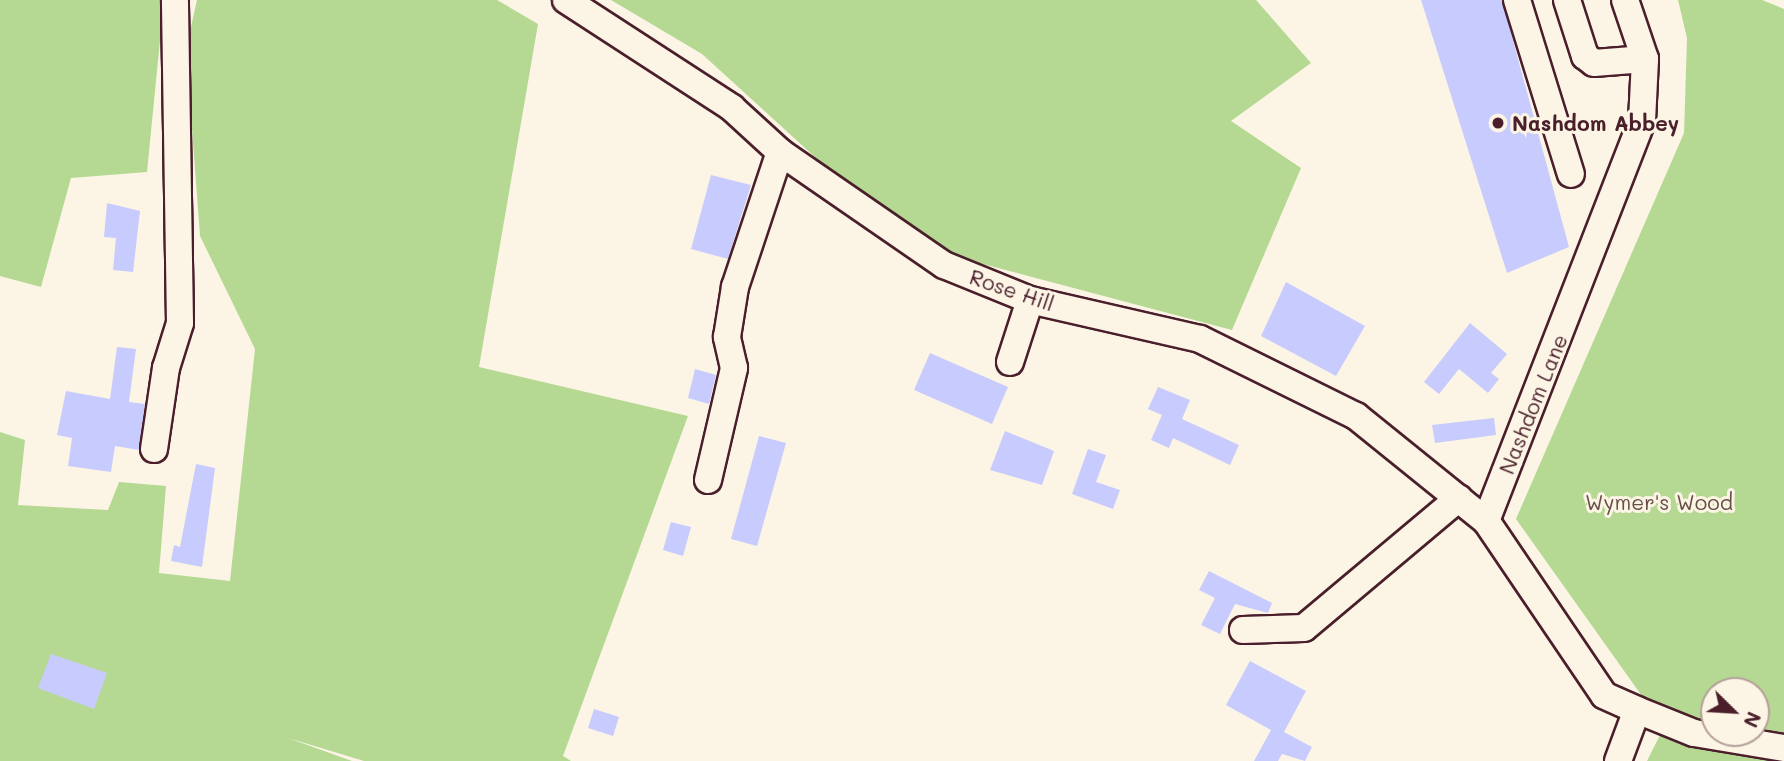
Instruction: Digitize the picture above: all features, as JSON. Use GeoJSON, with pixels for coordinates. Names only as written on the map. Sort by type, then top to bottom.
{"type":"FeatureCollection","features":[{"type":"Feature","properties":{"kind":"street"},"geometry":{"type":"LineString","coordinates":[[154,449],[166,368],[180,323],[175,0]]}},
{"type":"Feature","properties":{"kind":"street","name":"Rose Hill"},"geometry":{"type":"LineString","coordinates":[[566,0],[733,108],[780,152],[944,265],[1030,300],[1200,340],[1356,416],[1486,521]]}},
{"type":"Feature","properties":{"kind":"street"},"geometry":{"type":"LineString","coordinates":[[1517,0],[1571,174]]}},
{"type":"Feature","properties":{"kind":"street"},"geometry":{"type":"LineString","coordinates":[[1567,0],[1585,56],[1594,63],[1645,59]]}},
{"type":"Feature","properties":{"kind":"street","name":"Nashdom Lane"},"geometry":{"type":"LineString","coordinates":[[1486,521],[1642,121],[1645,59],[1625,0]]}},
{"type":"Feature","properties":{"kind":"street"},"geometry":{"type":"LineString","coordinates":[[708,480],[734,368],[727,337],[735,287],[780,152]]}},
{"type":"Feature","properties":{"kind":"street"},"geometry":{"type":"LineString","coordinates":[[1010,362],[1030,300]]}},
{"type":"Feature","properties":{"kind":"street"},"geometry":{"type":"LineString","coordinates":[[1243,630],[1304,628],[1459,498]]}},
{"type":"Feature","properties":{"kind":"street"},"geometry":{"type":"LineString","coordinates":[[1486,521],[1604,695],[1694,733],[1784,748]]}},
{"type":"Feature","properties":{"kind":"street"},"geometry":{"type":"LineString","coordinates":[[1618,761],[1637,710]]}},
{"type":"Feature","properties":{"kind":"green space"},"geometry":{"type":"Polygon","coordinates":[[[0,0],[164,0],[147,172],[71,178],[41,287],[0,276],[0,0]]]}},
{"type":"Feature","properties":{"kind":"green space"},"geometry":{"type":"Polygon","coordinates":[[[197,0],[497,0],[538,24],[479,367],[688,416],[563,756],[571,761],[364,761],[288,738],[352,761],[0,761],[0,432],[25,440],[18,505],[108,510],[119,482],[166,486],[159,573],[230,581],[255,349],[200,236],[186,49],[197,0]]]}},
{"type":"Feature","properties":{"kind":"green space"},"geometry":{"type":"Polygon","coordinates":[[[611,0],[1256,0],[1311,63],[1231,121],[1301,168],[1232,330],[945,254],[827,168],[702,54],[611,0]]]}},
{"type":"Feature","properties":{"kind":"green space","name":"Wymer's Wood"},"geometry":{"type":"Polygon","coordinates":[[[1678,0],[1762,0],[1784,9],[1784,761],[1647,761],[1664,727],[1516,519],[1684,133],[1687,38],[1678,0]]]}},
{"type":"Feature","properties":{"kind":"building","name":"Nashdom Abbey"},"geometry":{"type":"Polygon","coordinates":[[[1421,0],[1502,0],[1569,247],[1507,273],[1421,0]]]}},
{"type":"Feature","properties":{"kind":"building"},"geometry":{"type":"Polygon","coordinates":[[[711,175],[751,185],[728,259],[691,249],[711,175]]]}},
{"type":"Feature","properties":{"kind":"building"},"geometry":{"type":"Polygon","coordinates":[[[107,203],[140,211],[133,272],[113,270],[116,238],[104,237],[107,203]]]}},
{"type":"Feature","properties":{"kind":"building"},"geometry":{"type":"Polygon","coordinates":[[[1286,282],[1365,326],[1336,376],[1261,336],[1286,282]]]}},
{"type":"Feature","properties":{"kind":"building"},"geometry":{"type":"Polygon","coordinates":[[[1470,323],[1507,354],[1491,373],[1499,379],[1488,393],[1459,369],[1439,394],[1424,382],[1470,323]]]}},
{"type":"Feature","properties":{"kind":"building"},"geometry":{"type":"Polygon","coordinates":[[[117,347],[136,349],[129,402],[145,404],[139,450],[115,446],[111,472],[68,466],[72,438],[57,435],[66,391],[110,399],[117,347]]]}},
{"type":"Feature","properties":{"kind":"building"},"geometry":{"type":"Polygon","coordinates":[[[930,353],[1008,387],[992,424],[914,390],[930,353]]]}},
{"type":"Feature","properties":{"kind":"building"},"geometry":{"type":"Polygon","coordinates":[[[695,369],[716,375],[709,404],[688,398],[695,369]]]}},
{"type":"Feature","properties":{"kind":"building"},"geometry":{"type":"Polygon","coordinates":[[[1158,387],[1190,400],[1182,419],[1239,445],[1230,465],[1173,438],[1169,448],[1151,440],[1162,415],[1148,409],[1158,387]]]}},
{"type":"Feature","properties":{"kind":"building"},"geometry":{"type":"Polygon","coordinates":[[[1494,418],[1496,435],[1435,443],[1432,425],[1494,418]]]}},
{"type":"Feature","properties":{"kind":"building"},"geometry":{"type":"Polygon","coordinates":[[[1005,431],[1054,451],[1042,485],[990,470],[1005,431]]]}},
{"type":"Feature","properties":{"kind":"building"},"geometry":{"type":"Polygon","coordinates":[[[759,436],[786,443],[757,546],[731,539],[759,436]]]}},
{"type":"Feature","properties":{"kind":"building"},"geometry":{"type":"Polygon","coordinates":[[[1088,449],[1106,455],[1096,482],[1120,490],[1113,509],[1072,494],[1088,449]]]}},
{"type":"Feature","properties":{"kind":"building"},"geometry":{"type":"Polygon","coordinates":[[[196,464],[215,468],[202,567],[171,561],[174,545],[180,547],[196,464]]]}},
{"type":"Feature","properties":{"kind":"building"},"geometry":{"type":"Polygon","coordinates":[[[671,522],[691,527],[683,556],[663,550],[671,522]]]}},
{"type":"Feature","properties":{"kind":"building"},"geometry":{"type":"Polygon","coordinates":[[[1209,571],[1272,603],[1268,613],[1235,604],[1220,634],[1201,625],[1215,598],[1199,590],[1209,571]]]}},
{"type":"Feature","properties":{"kind":"building"},"geometry":{"type":"Polygon","coordinates":[[[51,654],[107,673],[94,709],[38,688],[51,654]]]}},
{"type":"Feature","properties":{"kind":"building"},"geometry":{"type":"Polygon","coordinates":[[[1250,661],[1306,691],[1284,732],[1312,747],[1305,761],[1282,754],[1278,761],[1254,761],[1271,730],[1226,705],[1250,661]]]}},
{"type":"Feature","properties":{"kind":"building"},"geometry":{"type":"Polygon","coordinates":[[[594,709],[619,717],[613,736],[588,728],[594,709]]]}},
{"type":"Feature","properties":{"kind":"place","name":"Nashdom Abbey"},"geometry":{"type":"Point","coordinates":[1498,123]}}]}
